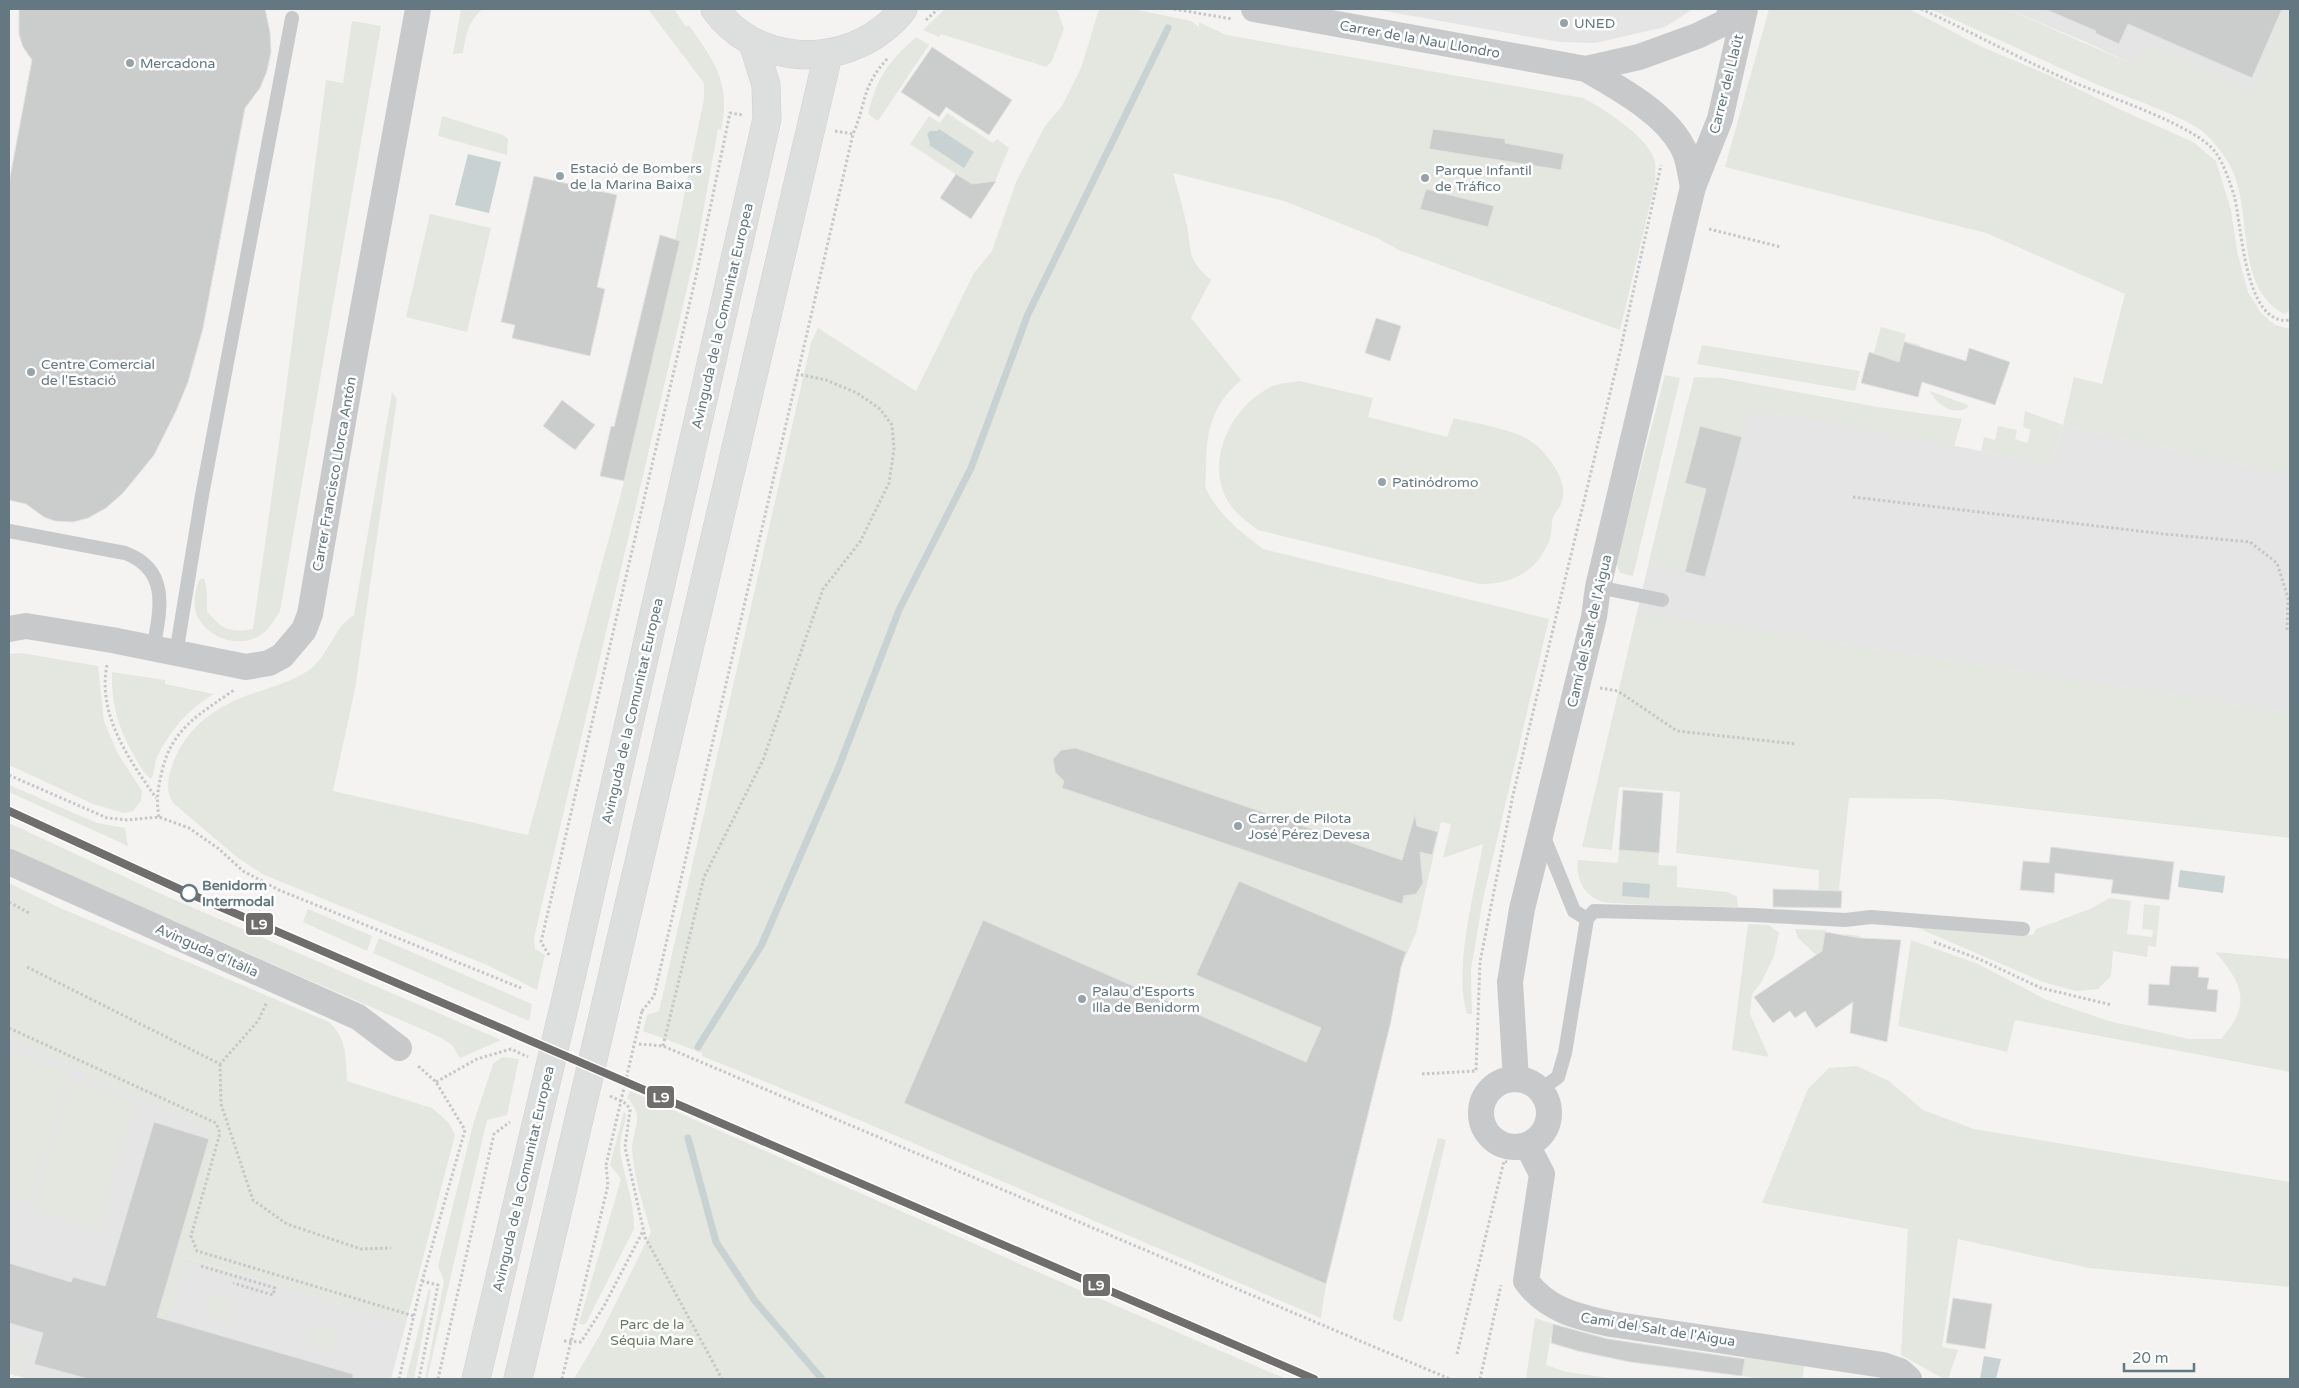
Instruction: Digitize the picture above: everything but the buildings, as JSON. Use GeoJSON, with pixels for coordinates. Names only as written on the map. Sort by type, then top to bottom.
{"type":"FeatureCollection","features":[{"type":"Feature","properties":{"kind":"main road"},"geometry":{"type":"LineString","coordinates":[[715,9],[723,20],[753,43],[790,55],[828,55],[866,42],[898,18],[912,17]]}},
{"type":"Feature","properties":{"kind":"main road","name":"Avinguda de la Comunitat Europea"},"geometry":{"type":"LineString","coordinates":[[476,1379],[523,1125],[570,982],[767,119],[766,86],[753,43]]}},
{"type":"Feature","properties":{"kind":"main road"},"geometry":{"type":"LineString","coordinates":[[518,1379],[828,55]]}},
{"type":"Feature","properties":{"kind":"street","name":"Carrer Francisco Llorca Antón"},"geometry":{"type":"LineString","coordinates":[[9,629],[26,626],[112,640],[246,667],[269,663],[282,656],[304,630],[310,614],[352,369],[418,9]]}},
{"type":"Feature","properties":{"kind":"street","name":"Carrer de la Nau Llondro"},"geometry":{"type":"LineString","coordinates":[[1245,16],[1586,69],[1639,57],[1697,36],[1726,22],[1732,9]]}},
{"type":"Feature","properties":{"kind":"street","name":"Carrer del Llaüt"},"geometry":{"type":"LineString","coordinates":[[1693,187],[1720,119],[1745,9]]}},
{"type":"Feature","properties":{"kind":"street","name":"Carrer de la Nau Llondro"},"geometry":{"type":"LineString","coordinates":[[1586,69],[1634,98],[1666,125],[1683,146],[1693,187]]}},
{"type":"Feature","properties":{"kind":"street","name":"Camí del Salt de l'Aigua"},"geometry":{"type":"LineString","coordinates":[[1516,1079],[1510,982],[1522,909],[1540,828],[1594,617],[1598,587],[1693,187]]}},
{"type":"Feature","properties":{"kind":"street","name":"Avinguda d'Itàlia"},"geometry":{"type":"LineString","coordinates":[[9,862],[358,1017],[399,1048]]}},
{"type":"Feature","properties":{"kind":"street"},"geometry":{"type":"LineString","coordinates":[[1516,1079],[1525,1080],[1540,1090],[1549,1110],[1548,1121],[1544,1131],[1520,1154],[1516,1147],[1495,1140],[1487,1132],[1482,1122],[1483,1104],[1491,1088],[1503,1081],[1516,1079]]}},
{"type":"Feature","properties":{"kind":"street","name":"Camí del Salt de l'Aigua"},"geometry":{"type":"LineString","coordinates":[[1520,1154],[1542,1174],[1526,1282],[1535,1294],[1550,1304],[1573,1315],[1611,1324],[1883,1365],[1900,1371],[1909,1379]]}},
{"type":"Feature","properties":{"kind":"lane"},"geometry":{"type":"LineString","coordinates":[[165,652],[202,495],[292,18]]}},
{"type":"Feature","properties":{"kind":"lane"},"geometry":{"type":"LineString","coordinates":[[9,531],[125,553],[138,558],[152,571],[158,585],[165,652]]}},
{"type":"Feature","properties":{"kind":"lane"},"geometry":{"type":"LineString","coordinates":[[1598,587],[1662,600]]}},
{"type":"Feature","properties":{"kind":"lane"},"geometry":{"type":"LineString","coordinates":[[1540,828],[1574,912],[1586,918]]}},
{"type":"Feature","properties":{"kind":"lane"},"geometry":{"type":"LineString","coordinates":[[1540,1090],[1558,1077],[1565,1053],[1586,918],[1594,911],[1609,910],[1845,920],[1871,917],[2023,929]]}},
{"type":"Feature","properties":{"kind":"path"},"geometry":{"type":"LineString","coordinates":[[912,17],[938,9]]}},
{"type":"Feature","properties":{"kind":"path"},"geometry":{"type":"LineString","coordinates":[[1174,9],[1231,17],[1245,16]]}},
{"type":"Feature","properties":{"kind":"path"},"geometry":{"type":"LineString","coordinates":[[1921,9],[2067,80],[2193,132],[2216,153],[2234,196],[2254,294],[2271,315],[2284,320],[2290,320]]}},
{"type":"Feature","properties":{"kind":"path"},"geometry":{"type":"LineString","coordinates":[[562,1379],[608,1185],[606,1165],[642,1011],[654,996],[796,374],[866,88],[878,69],[890,56]]}},
{"type":"Feature","properties":{"kind":"path"},"geometry":{"type":"LineString","coordinates":[[550,956],[541,942],[696,276],[730,113]]}},
{"type":"Feature","properties":{"kind":"path"},"geometry":{"type":"LineString","coordinates":[[1422,1074],[1476,1072],[1480,962],[1513,795],[1620,352],[1662,163]]}},
{"type":"Feature","properties":{"kind":"path"},"geometry":{"type":"LineString","coordinates":[[1684,224],[1781,247]]}},
{"type":"Feature","properties":{"kind":"path"},"geometry":{"type":"LineString","coordinates":[[663,1046],[704,877],[764,760],[823,589],[860,542],[889,483],[894,449],[892,425],[880,409],[857,393],[826,380],[796,374]]}},
{"type":"Feature","properties":{"kind":"path"},"geometry":{"type":"LineString","coordinates":[[1853,497],[2164,534],[2250,542],[2277,563],[2288,598],[2287,632]]}},
{"type":"Feature","properties":{"kind":"path"},"geometry":{"type":"LineString","coordinates":[[112,640],[106,673],[108,712],[120,742],[156,798]]}},
{"type":"Feature","properties":{"kind":"path"},"geometry":{"type":"LineString","coordinates":[[159,817],[156,798],[165,757],[177,734],[198,714],[246,682],[246,667]]}},
{"type":"Feature","properties":{"kind":"path"},"geometry":{"type":"LineString","coordinates":[[1577,684],[1618,691],[1677,731],[1796,744]]}},
{"type":"Feature","properties":{"kind":"path"},"geometry":{"type":"LineString","coordinates":[[9,775],[107,818],[127,820],[159,817],[189,828],[219,849],[243,871],[280,890],[521,988]]}},
{"type":"Feature","properties":{"kind":"path"},"geometry":{"type":"LineString","coordinates":[[9,902],[30,913]]}},
{"type":"Feature","properties":{"kind":"path"},"geometry":{"type":"LineString","coordinates":[[1929,940],[1979,959],[2041,988],[2112,1005]]}},
{"type":"Feature","properties":{"kind":"path"},"geometry":{"type":"LineString","coordinates":[[28,967],[220,1064]]}},
{"type":"Feature","properties":{"kind":"path"},"geometry":{"type":"LineString","coordinates":[[277,982],[258,1021],[220,1064],[221,1104],[253,1200],[287,1224],[361,1249],[391,1248]]}},
{"type":"Feature","properties":{"kind":"path"},"geometry":{"type":"LineString","coordinates":[[9,1028],[216,1123],[220,1133],[191,1236],[197,1251],[414,1316]]}},
{"type":"Feature","properties":{"kind":"path"},"geometry":{"type":"LineString","coordinates":[[639,1044],[663,1046],[748,1081],[1450,1379]]}},
{"type":"Feature","properties":{"kind":"path"},"geometry":{"type":"LineString","coordinates":[[399,1048],[436,1082],[465,1130],[422,1281],[399,1379]]}},
{"type":"Feature","properties":{"kind":"path"},"geometry":{"type":"LineString","coordinates":[[436,1082],[477,1059],[511,1049]]}},
{"type":"Feature","properties":{"kind":"path"},"geometry":{"type":"LineString","coordinates":[[627,1104],[631,1115],[625,1147],[643,1230],[647,1241],[722,1379]]}},
{"type":"Feature","properties":{"kind":"path"},"geometry":{"type":"LineString","coordinates":[[438,1379],[494,1134],[523,1125]]}},
{"type":"Feature","properties":{"kind":"path"},"geometry":{"type":"LineString","coordinates":[[1457,1354],[1504,1161],[1520,1154]]}},
{"type":"Feature","properties":{"kind":"path"},"geometry":{"type":"LineString","coordinates":[[564,1341],[570,1343],[581,1342],[599,1314],[643,1230]]}},
{"type":"Feature","properties":{"kind":"path"},"geometry":{"type":"LineString","coordinates":[[201,1266],[275,1288],[273,1295],[233,1283]]}},
{"type":"Feature","properties":{"kind":"path"},"geometry":{"type":"LineString","coordinates":[[419,1379],[438,1285],[422,1281]]}},
{"type":"Feature","properties":{"kind":"path"},"geometry":{"type":"LineString","coordinates":[[1480,1379],[1501,1283]]}},
{"type":"Feature","properties":{"kind":"shaded area","name":"UNED"},"geometry":{"type":"Polygon","coordinates":[[[1373,9],[1693,9],[1665,27],[1595,43],[1559,42],[1373,9]]]}},
{"type":"Feature","properties":{"kind":"shaded area"},"geometry":{"type":"Polygon","coordinates":[[[2007,9],[2290,9],[2290,128],[2229,111],[2086,42],[2007,9]]]}},
{"type":"Feature","properties":{"kind":"shaded area"},"geometry":{"type":"Polygon","coordinates":[[[939,129],[974,152],[964,168],[929,145],[927,134],[930,131],[937,131],[939,129]]]}},
{"type":"Feature","properties":{"kind":"shaded area"},"geometry":{"type":"Polygon","coordinates":[[[468,154],[501,162],[489,213],[455,205],[468,154]]]}},
{"type":"Feature","properties":{"kind":"shaded area"},"geometry":{"type":"Polygon","coordinates":[[[1687,403],[1828,421],[2052,465],[2063,425],[2290,475],[2290,713],[1637,612],[1687,403]]]}},
{"type":"Feature","properties":{"kind":"shaded area"},"geometry":{"type":"Polygon","coordinates":[[[2180,870],[2225,876],[2223,893],[2178,887],[2180,870]]]}},
{"type":"Feature","properties":{"kind":"shaded area"},"geometry":{"type":"Polygon","coordinates":[[[1623,882],[1650,884],[1649,898],[1622,896],[1623,882]]]}},
{"type":"Feature","properties":{"kind":"shaded area"},"geometry":{"type":"Polygon","coordinates":[[[9,1037],[212,1129],[176,1255],[406,1323],[391,1379],[28,1379],[9,1373],[9,1037]]]}},
{"type":"Feature","properties":{"kind":"shaded area"},"geometry":{"type":"Polygon","coordinates":[[[1984,1356],[2001,1359],[1996,1379],[1980,1379],[1984,1356]]]}},
{"type":"Feature","properties":{"kind":"green space"},"geometry":{"type":"Polygon","coordinates":[[[461,9],[483,9],[471,23],[463,53],[453,54],[461,9]]]}},
{"type":"Feature","properties":{"kind":"green space"},"geometry":{"type":"Polygon","coordinates":[[[648,9],[674,9],[686,27],[689,25],[713,62],[718,74],[724,99],[724,113],[721,130],[718,129],[697,246],[534,938],[535,949],[545,955],[537,990],[487,965],[264,875],[238,858],[173,803],[170,798],[168,783],[171,768],[179,750],[196,727],[217,710],[230,703],[290,680],[309,670],[322,657],[341,626],[354,615],[392,392],[397,399],[355,689],[333,791],[528,835],[621,494],[679,241],[675,240],[704,99],[704,83],[648,9]]]}},
{"type":"Feature","properties":{"kind":"green space"},"geometry":{"type":"Polygon","coordinates":[[[945,9],[1057,9],[1064,29],[1052,61],[1046,67],[941,34],[939,37],[923,30],[945,9]]]}},
{"type":"Feature","properties":{"kind":"green space"},"geometry":{"type":"Polygon","coordinates":[[[1099,9],[1133,9],[1191,21],[1199,27],[1199,22],[1226,35],[1583,98],[1612,115],[1641,139],[1655,162],[1655,184],[1620,330],[1399,250],[1377,238],[1284,201],[1173,173],[1187,226],[1192,256],[1198,267],[1211,280],[1191,318],[1241,380],[1231,389],[1217,409],[1209,430],[1207,442],[1207,491],[1224,516],[1263,549],[1549,619],[1483,899],[1471,969],[1472,1014],[1467,1014],[1463,996],[1462,975],[1467,930],[1483,844],[1443,858],[1451,824],[1441,822],[1416,933],[1401,967],[1391,1021],[1326,1284],[1321,1318],[864,1122],[702,1056],[702,1053],[643,1031],[647,1015],[659,1011],[811,343],[818,328],[916,391],[974,273],[992,251],[1016,182],[1045,126],[1062,106],[1081,68],[1099,9]]]}},
{"type":"Feature","properties":{"kind":"green space"},"geometry":{"type":"Polygon","coordinates":[[[1769,9],[1909,9],[1980,46],[2060,80],[2193,142],[2216,161],[2231,210],[2237,251],[2248,292],[2261,313],[2275,325],[2290,329],[2290,475],[2063,425],[2074,377],[2102,384],[2125,294],[1986,233],[1725,167],[1769,9]]]}},
{"type":"Feature","properties":{"kind":"green space"},"geometry":{"type":"Polygon","coordinates":[[[1930,9],[2007,9],[2134,65],[2145,44],[2253,92],[2285,13],[2290,16],[2290,310],[2284,314],[2267,301],[2257,283],[2250,264],[2241,198],[2235,177],[2226,159],[2202,131],[2173,115],[2096,84],[1930,9]]]}},
{"type":"Feature","properties":{"kind":"green space"},"geometry":{"type":"Polygon","coordinates":[[[352,21],[381,26],[280,611],[269,628],[259,636],[240,641],[220,638],[204,626],[196,614],[196,589],[199,580],[204,578],[207,592],[207,611],[222,626],[238,631],[253,629],[326,80],[343,83],[352,21]]]}},
{"type":"Feature","properties":{"kind":"green space"},"geometry":{"type":"Polygon","coordinates":[[[916,37],[929,45],[878,121],[868,114],[880,80],[891,63],[916,37]]]}},
{"type":"Feature","properties":{"kind":"green space"},"geometry":{"type":"Polygon","coordinates":[[[947,113],[993,143],[997,139],[1009,148],[994,184],[991,182],[975,187],[910,144],[929,116],[940,123],[947,113]]]}},
{"type":"Feature","properties":{"kind":"green space"},"geometry":{"type":"Polygon","coordinates":[[[442,116],[503,135],[508,139],[507,155],[438,136],[442,116]]]}},
{"type":"Feature","properties":{"kind":"green space"},"geometry":{"type":"Polygon","coordinates":[[[430,214],[491,228],[467,332],[406,317],[430,214]]]}},
{"type":"Feature","properties":{"kind":"green space"},"geometry":{"type":"Polygon","coordinates":[[[1881,327],[1906,334],[1904,341],[1920,345],[1914,368],[1873,356],[1881,327]]]}},
{"type":"Feature","properties":{"kind":"green space"},"geometry":{"type":"Polygon","coordinates":[[[1702,345],[1860,371],[1855,391],[1697,364],[1702,345]]]}},
{"type":"Feature","properties":{"kind":"green space"},"geometry":{"type":"Polygon","coordinates":[[[1665,375],[1680,378],[1633,576],[1620,573],[1616,563],[1665,375]]]}},
{"type":"Feature","properties":{"kind":"green space"},"geometry":{"type":"Polygon","coordinates":[[[1694,377],[1722,378],[1878,407],[1962,419],[1954,446],[1828,421],[1750,411],[1742,437],[1700,426],[1685,483],[1706,489],[1685,572],[1649,563],[1694,377]]]}},
{"type":"Feature","properties":{"kind":"green space","name":"Patinódromo"},"geometry":{"type":"Polygon","coordinates":[[[1299,381],[1373,398],[1368,417],[1447,437],[1454,418],[1508,431],[1528,439],[1553,464],[1558,472],[1563,488],[1561,504],[1553,517],[1550,539],[1538,560],[1531,568],[1513,579],[1491,584],[1479,584],[1258,530],[1253,527],[1229,503],[1221,483],[1219,467],[1226,435],[1244,408],[1256,397],[1272,386],[1299,381]]]}},
{"type":"Feature","properties":{"kind":"green space"},"geometry":{"type":"Polygon","coordinates":[[[1930,391],[1968,405],[1967,408],[1956,411],[1951,410],[1936,400],[1930,391]]]}},
{"type":"Feature","properties":{"kind":"green space"},"geometry":{"type":"Polygon","coordinates":[[[2025,411],[2063,425],[2052,465],[1981,451],[1984,437],[1995,440],[1998,426],[2017,430],[2015,439],[2027,443],[2031,430],[2023,427],[2025,411]]]}},
{"type":"Feature","properties":{"kind":"green space"},"geometry":{"type":"Polygon","coordinates":[[[1637,612],[2290,713],[2290,838],[1940,799],[1849,798],[1837,908],[1818,908],[1819,870],[1676,853],[1680,792],[1619,787],[1612,850],[1582,847],[1637,612]]]}},
{"type":"Feature","properties":{"kind":"green space"},"geometry":{"type":"Polygon","coordinates":[[[21,653],[98,666],[104,721],[117,752],[142,791],[141,801],[133,811],[124,813],[93,804],[9,765],[9,654],[21,653]]]}},
{"type":"Feature","properties":{"kind":"green space"},"geometry":{"type":"Polygon","coordinates":[[[112,672],[165,680],[165,684],[214,694],[188,713],[174,729],[157,757],[151,779],[137,761],[116,714],[112,672]]]}},
{"type":"Feature","properties":{"kind":"green space"},"geometry":{"type":"Polygon","coordinates":[[[9,785],[97,823],[125,828],[128,846],[9,792],[9,785]]]}},
{"type":"Feature","properties":{"kind":"green space"},"geometry":{"type":"Polygon","coordinates":[[[9,823],[168,897],[501,1040],[460,1058],[452,1045],[442,1038],[9,849],[9,823]]]}},
{"type":"Feature","properties":{"kind":"green space"},"geometry":{"type":"Polygon","coordinates":[[[1619,850],[1659,853],[1658,865],[1677,866],[1677,887],[1728,892],[1737,897],[1738,907],[1698,907],[1600,901],[1589,894],[1579,879],[1578,860],[1618,863],[1619,850]]]}},
{"type":"Feature","properties":{"kind":"green space"},"geometry":{"type":"Polygon","coordinates":[[[9,883],[58,907],[329,1022],[335,1028],[342,1042],[346,1056],[347,1081],[432,1108],[449,1123],[455,1135],[406,1323],[187,1258],[164,1336],[170,1337],[158,1379],[138,1379],[212,1129],[9,1037],[9,883]]]}},
{"type":"Feature","properties":{"kind":"green space"},"geometry":{"type":"Polygon","coordinates":[[[2110,898],[2131,901],[2127,934],[2152,937],[2153,930],[2142,929],[2144,904],[2160,906],[2156,947],[2148,946],[2147,957],[2113,951],[2111,976],[2098,989],[2076,991],[2043,982],[1913,926],[2033,935],[2036,929],[2090,909],[2110,898]]]}},
{"type":"Feature","properties":{"kind":"green space"},"geometry":{"type":"Polygon","coordinates":[[[308,909],[372,936],[367,951],[303,922],[308,909]]]}},
{"type":"Feature","properties":{"kind":"green space"},"geometry":{"type":"Polygon","coordinates":[[[1748,924],[1769,925],[1779,933],[1774,956],[1761,983],[1752,994],[1750,1014],[1769,1057],[1732,1050],[1748,924]]]}},
{"type":"Feature","properties":{"kind":"green space"},"geometry":{"type":"Polygon","coordinates":[[[1795,929],[1826,930],[1821,956],[1846,934],[1860,936],[1854,990],[1798,938],[1795,929]]]}},
{"type":"Feature","properties":{"kind":"green space"},"geometry":{"type":"Polygon","coordinates":[[[379,938],[532,1004],[529,1021],[373,953],[379,938]]]}},
{"type":"Feature","properties":{"kind":"green space"},"geometry":{"type":"Polygon","coordinates":[[[1911,940],[1978,964],[2047,1000],[2109,1021],[2189,1039],[2221,1039],[2231,1027],[2240,1005],[2240,994],[2237,984],[2225,963],[2215,952],[2290,959],[2290,1072],[2015,1020],[2007,1052],[1898,1026],[1911,940]]]}},
{"type":"Feature","properties":{"kind":"green space"},"geometry":{"type":"Polygon","coordinates":[[[9,1052],[70,1070],[30,1203],[9,1196],[9,1052]]]}},
{"type":"Feature","properties":{"kind":"green space"},"geometry":{"type":"Polygon","coordinates":[[[502,1057],[519,1059],[507,1115],[487,1120],[427,1379],[425,1379],[444,1281],[438,1266],[474,1121],[493,1064],[502,1057]]]}},
{"type":"Feature","properties":{"kind":"green space"},"geometry":{"type":"Polygon","coordinates":[[[1857,1066],[1889,1081],[1923,1110],[1974,1129],[2290,1182],[2290,1287],[2089,1268],[1958,1239],[1942,1347],[1958,1350],[1948,1379],[1944,1379],[1901,1355],[1908,1229],[1762,1203],[1808,1089],[1829,1068],[1857,1066]]]}},
{"type":"Feature","properties":{"kind":"green space"},"geometry":{"type":"Polygon","coordinates":[[[70,1082],[135,1100],[98,1229],[34,1210],[70,1082]]]}},
{"type":"Feature","properties":{"kind":"green space","name":"Parc de la Séquia Mare"},"geometry":{"type":"Polygon","coordinates":[[[630,1091],[1054,1279],[1286,1379],[574,1379],[601,1333],[651,1232],[639,1191],[633,1160],[632,1145],[637,1115],[633,1105],[627,1098],[630,1091]]]}},
{"type":"Feature","properties":{"kind":"green space"},"geometry":{"type":"Polygon","coordinates":[[[624,1111],[626,1115],[620,1151],[631,1201],[634,1229],[586,1323],[582,1325],[579,1323],[621,1179],[610,1165],[624,1111]]]}},
{"type":"Feature","properties":{"kind":"green space"},"geometry":{"type":"Polygon","coordinates":[[[1438,1138],[1446,1140],[1401,1322],[1393,1319],[1393,1315],[1438,1138]]]}},
{"type":"Feature","properties":{"kind":"green space"},"geometry":{"type":"Polygon","coordinates":[[[429,1288],[431,1291],[414,1379],[406,1379],[429,1288]]]}},
{"type":"Feature","properties":{"kind":"green space"},"geometry":{"type":"Polygon","coordinates":[[[210,1294],[233,1301],[227,1322],[204,1315],[210,1294]]]}},
{"type":"Feature","properties":{"kind":"green space"},"geometry":{"type":"Polygon","coordinates":[[[1535,1318],[1553,1324],[1546,1365],[1567,1372],[1616,1379],[1526,1379],[1535,1318]]]}},
{"type":"Feature","properties":{"kind":"green space"},"geometry":{"type":"Polygon","coordinates":[[[316,1325],[338,1332],[332,1352],[309,1345],[316,1325]]]}},
{"type":"Feature","properties":{"kind":"green space"},"geometry":{"type":"Polygon","coordinates":[[[9,1338],[27,1343],[16,1376],[9,1373],[9,1338]]]}},
{"type":"Feature","properties":{"kind":"green space"},"geometry":{"type":"Polygon","coordinates":[[[1745,1355],[1805,1363],[1802,1379],[1762,1379],[1742,1376],[1745,1355]]]}},
{"type":"Feature","properties":{"kind":"waterway"},"geometry":{"type":"LineString","coordinates":[[698,1047],[761,946],[838,769],[899,610],[971,468],[1028,314],[1168,28]]}},
{"type":"Feature","properties":{"kind":"waterway"},"geometry":{"type":"LineString","coordinates":[[688,1138],[716,1242],[755,1301],[822,1379]]}},
{"type":"Feature","properties":{"kind":"transit line","name":"L9"},"geometry":{"type":"LineString","coordinates":[[9,811],[188,893],[1314,1379]]}},
{"type":"Feature","properties":{"kind":"place","name":"UNED"},"geometry":{"type":"Point","coordinates":[1564,23]}},
{"type":"Feature","properties":{"kind":"place","name":"Mercadona"},"geometry":{"type":"Point","coordinates":[130,63]}},
{"type":"Feature","properties":{"kind":"place","name":"Estació de Bombers de la Marina Baixa"},"geometry":{"type":"Point","coordinates":[560,176]}},
{"type":"Feature","properties":{"kind":"place","name":"Parque Infantil de Tráfico"},"geometry":{"type":"Point","coordinates":[1425,178]}},
{"type":"Feature","properties":{"kind":"place","name":"Centre Comercial de l'Estació"},"geometry":{"type":"Point","coordinates":[31,372]}},
{"type":"Feature","properties":{"kind":"place","name":"Patinódromo"},"geometry":{"type":"Point","coordinates":[1382,482]}},
{"type":"Feature","properties":{"kind":"place","name":"Carrer de Pilota José Pérez Devesa"},"geometry":{"type":"Point","coordinates":[1238,826]}},
{"type":"Feature","properties":{"kind":"place","name":"Benidorm Intermodal"},"geometry":{"type":"Point","coordinates":[189,893]}},
{"type":"Feature","properties":{"kind":"place","name":"Palau d'Esports Illa de Benidorm"},"geometry":{"type":"Point","coordinates":[1082,999]}}]}
